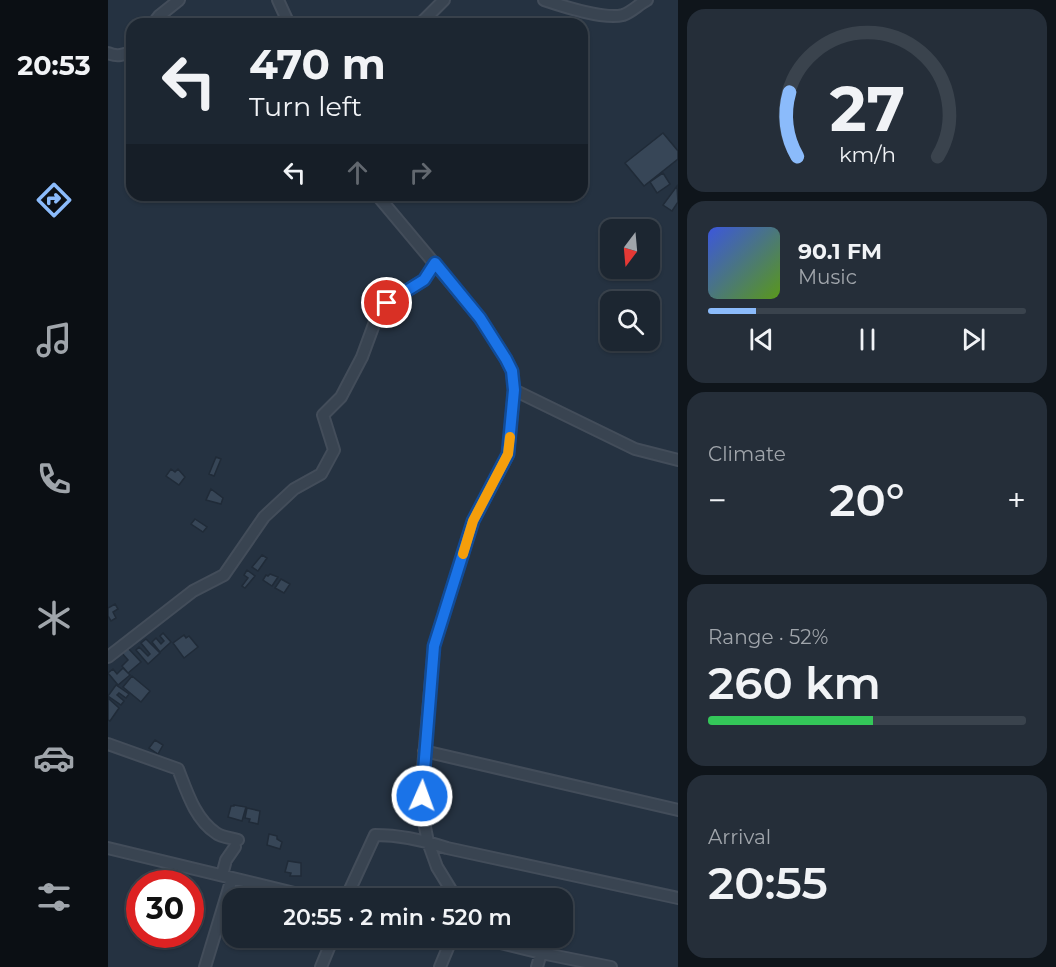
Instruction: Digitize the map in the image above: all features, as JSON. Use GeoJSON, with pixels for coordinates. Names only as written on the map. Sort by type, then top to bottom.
{"type":"FeatureCollection","features":[{"type":"Feature","properties":{"kind":"street"},"geometry":{"type":"LineString","coordinates":[[158,18],[179,0]]}},
{"type":"Feature","properties":{"kind":"street"},"geometry":{"type":"LineString","coordinates":[[278,0],[286,18]]}},
{"type":"Feature","properties":{"kind":"street"},"geometry":{"type":"LineString","coordinates":[[426,18],[444,0]]}},
{"type":"Feature","properties":{"kind":"street"},"geometry":{"type":"LineString","coordinates":[[543,0],[576,10],[612,16],[627,13],[647,0]]}},
{"type":"Feature","properties":{"kind":"street"},"geometry":{"type":"LineString","coordinates":[[108,53],[115,56],[126,54]]}},
{"type":"Feature","properties":{"kind":"street"},"geometry":{"type":"LineString","coordinates":[[382,201],[480,318],[512,371],[514,390],[508,454],[473,521],[434,646],[424,751],[422,812],[428,842],[437,867],[450,888]]}},
{"type":"Feature","properties":{"kind":"street"},"geometry":{"type":"LineString","coordinates":[[108,657],[193,591],[224,575],[264,517],[294,489],[321,474],[334,450],[323,415],[341,397],[362,357],[376,319],[387,303],[424,280],[435,263]]}},
{"type":"Feature","properties":{"kind":"street"},"geometry":{"type":"LineString","coordinates":[[514,390],[635,449],[678,460]]}},
{"type":"Feature","properties":{"kind":"street"},"geometry":{"type":"LineString","coordinates":[[108,744],[178,769],[193,806],[202,821],[217,835],[236,844],[226,860],[227,877],[205,967]]}},
{"type":"Feature","properties":{"kind":"street"},"geometry":{"type":"LineString","coordinates":[[424,751],[678,810]]}},
{"type":"Feature","properties":{"kind":"street"},"geometry":{"type":"LineString","coordinates":[[351,888],[375,835],[428,842],[678,898]]}},
{"type":"Feature","properties":{"kind":"street"},"geometry":{"type":"LineString","coordinates":[[108,848],[273,888]]}},
{"type":"Feature","properties":{"kind":"street"},"geometry":{"type":"LineString","coordinates":[[321,967],[329,948]]}},
{"type":"Feature","properties":{"kind":"street"},"geometry":{"type":"LineString","coordinates":[[440,967],[448,948]]}},
{"type":"Feature","properties":{"kind":"street"},"geometry":{"type":"LineString","coordinates":[[521,948],[611,967]]}},
{"type":"Feature","properties":{"kind":"street"},"geometry":{"type":"LineString","coordinates":[[537,967],[541,953]]}},
{"type":"Feature","properties":{"kind":"building"},"geometry":{"type":"Polygon","coordinates":[[[663,133],[678,151],[678,159],[644,186],[625,163],[663,133]]]}},
{"type":"Feature","properties":{"kind":"building"},"geometry":{"type":"Polygon","coordinates":[[[663,173],[670,184],[657,193],[650,182],[663,173]]]}},
{"type":"Feature","properties":{"kind":"building"},"geometry":{"type":"Polygon","coordinates":[[[677,186],[678,202],[672,211],[663,205],[677,186]]]}},
{"type":"Feature","properties":{"kind":"building"},"geometry":{"type":"Polygon","coordinates":[[[216,457],[221,459],[214,476],[209,474],[216,457]]]}},
{"type":"Feature","properties":{"kind":"building"},"geometry":{"type":"Polygon","coordinates":[[[171,469],[175,472],[178,469],[185,477],[179,485],[166,476],[171,469]]]}},
{"type":"Feature","properties":{"kind":"building"},"geometry":{"type":"Polygon","coordinates":[[[211,489],[223,498],[221,504],[206,500],[211,489]]]}},
{"type":"Feature","properties":{"kind":"building"},"geometry":{"type":"Polygon","coordinates":[[[195,519],[207,527],[203,532],[191,524],[195,519]]]}},
{"type":"Feature","properties":{"kind":"building"},"geometry":{"type":"Polygon","coordinates":[[[262,555],[267,558],[258,571],[252,567],[262,555]]]}},
{"type":"Feature","properties":{"kind":"building"},"geometry":{"type":"Polygon","coordinates":[[[247,570],[255,576],[245,588],[242,586],[248,578],[244,575],[247,570]]]}},
{"type":"Feature","properties":{"kind":"building"},"geometry":{"type":"Polygon","coordinates":[[[266,575],[278,577],[272,586],[263,580],[266,575]]]}},
{"type":"Feature","properties":{"kind":"building"},"geometry":{"type":"Polygon","coordinates":[[[281,579],[290,584],[284,593],[275,588],[281,579]]]}},
{"type":"Feature","properties":{"kind":"building"},"geometry":{"type":"Polygon","coordinates":[[[115,604],[118,609],[113,612],[116,618],[111,621],[108,608],[115,604]]]}},
{"type":"Feature","properties":{"kind":"building"},"geometry":{"type":"Polygon","coordinates":[[[163,633],[171,642],[160,652],[152,642],[156,638],[161,644],[164,641],[160,636],[163,633]]]}},
{"type":"Feature","properties":{"kind":"building"},"geometry":{"type":"Polygon","coordinates":[[[184,635],[186,638],[189,636],[198,647],[184,658],[173,643],[184,635]]]}},
{"type":"Feature","properties":{"kind":"building"},"geometry":{"type":"Polygon","coordinates":[[[146,639],[160,653],[148,664],[136,650],[139,647],[148,656],[150,654],[141,643],[146,639]]]}},
{"type":"Feature","properties":{"kind":"building"},"geometry":{"type":"Polygon","coordinates":[[[127,647],[141,662],[128,673],[122,666],[128,660],[121,652],[127,647]]]}},
{"type":"Feature","properties":{"kind":"building"},"geometry":{"type":"Polygon","coordinates":[[[123,668],[130,675],[118,685],[108,673],[113,669],[117,674],[123,668]]]}},
{"type":"Feature","properties":{"kind":"building"},"geometry":{"type":"Polygon","coordinates":[[[132,676],[150,691],[141,702],[123,687],[132,676]]]}},
{"type":"Feature","properties":{"kind":"building"},"geometry":{"type":"Polygon","coordinates":[[[116,685],[129,694],[126,698],[119,693],[117,695],[124,701],[121,705],[108,696],[116,685]]]}},
{"type":"Feature","properties":{"kind":"building"},"geometry":{"type":"Polygon","coordinates":[[[108,698],[119,708],[110,721],[108,720],[108,698]]]}},
{"type":"Feature","properties":{"kind":"building"},"geometry":{"type":"Polygon","coordinates":[[[155,740],[163,745],[158,754],[149,748],[155,740]]]}},
{"type":"Feature","properties":{"kind":"building"},"geometry":{"type":"Polygon","coordinates":[[[231,806],[246,807],[242,821],[228,817],[231,806]]]}},
{"type":"Feature","properties":{"kind":"building"},"geometry":{"type":"Polygon","coordinates":[[[247,808],[260,811],[258,824],[249,822],[250,819],[245,818],[247,808]]]}},
{"type":"Feature","properties":{"kind":"building"},"geometry":{"type":"Polygon","coordinates":[[[269,834],[277,836],[277,839],[282,842],[280,849],[267,845],[269,834]]]}},
{"type":"Feature","properties":{"kind":"building"},"geometry":{"type":"Polygon","coordinates":[[[288,861],[301,863],[301,876],[290,876],[291,873],[285,872],[288,861]]]}},
{"type":"Feature","properties":{"kind":"slow traffic"},"geometry":{"type":"LineString","coordinates":[[463,554],[473,521],[508,454],[510,437]]}},
{"type":"Feature","properties":{"kind":"route"},"geometry":{"type":"LineString","coordinates":[[387,303],[424,280],[435,263],[480,318],[506,359],[512,371],[514,390],[508,454],[473,521],[434,646],[422,796]]}}]}
